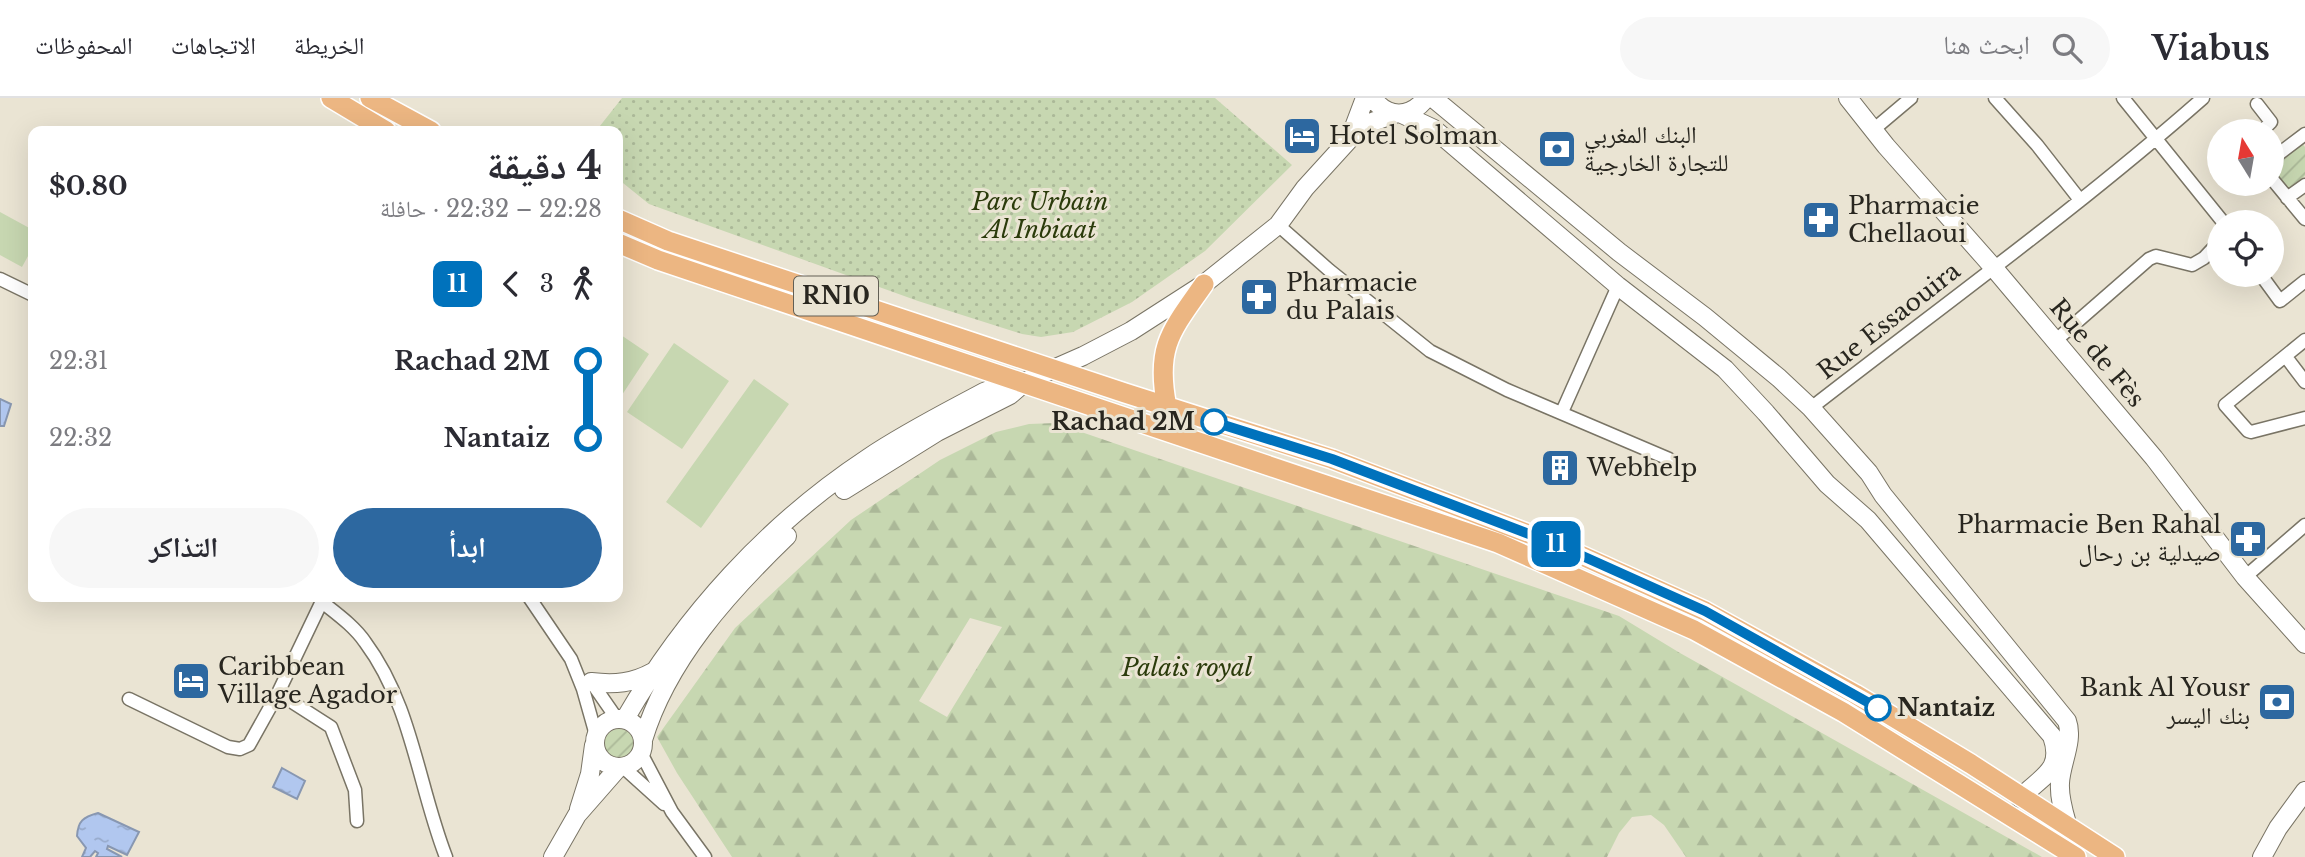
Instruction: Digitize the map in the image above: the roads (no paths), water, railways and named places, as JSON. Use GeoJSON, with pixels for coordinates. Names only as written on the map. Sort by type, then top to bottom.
{"type":"FeatureCollection","features":[{"type":"Feature","properties":{"kind":"main road"},"geometry":{"type":"LineString","coordinates":[[331,98],[378,126]]}},
{"type":"Feature","properties":{"kind":"main road"},"geometry":{"type":"LineString","coordinates":[[370,98],[422,126]]}},
{"type":"Feature","properties":{"kind":"main road","name":"RN10"},"geometry":{"type":"LineString","coordinates":[[623,221],[668,241],[1332,459],[1547,541],[1705,611],[1855,694],[1971,764],[2115,857]]}},
{"type":"Feature","properties":{"kind":"main road","name":"RN10"},"geometry":{"type":"LineString","coordinates":[[623,245],[658,260],[1498,543],[1694,630],[1843,712],[2076,857]]}},
{"type":"Feature","properties":{"kind":"main road"},"geometry":{"type":"LineString","coordinates":[[1167,407],[1162,384],[1162,361],[1168,338],[1204,284]]}},
{"type":"Feature","properties":{"kind":"main road"},"geometry":{"type":"LineString","coordinates":[[1694,630],[1705,611]]}},
{"type":"Feature","properties":{"kind":"street"},"geometry":{"type":"LineString","coordinates":[[1347,141],[1365,98]]}},
{"type":"Feature","properties":{"kind":"street"},"geometry":{"type":"LineString","coordinates":[[1373,98],[1380,106],[1434,129],[1618,286],[1725,369],[1766,412],[1827,484],[1868,520],[2052,736],[2057,754],[2055,763],[2020,798]]}},
{"type":"Feature","properties":{"kind":"street"},"geometry":{"type":"LineString","coordinates":[[553,857],[577,815],[590,774],[595,740],[604,724],[621,719],[685,628],[733,572],[784,522],[869,457],[930,421],[997,387],[1061,372],[1204,284],[1278,225],[1306,188],[1347,141],[1365,125],[1419,107],[1426,98]]}},
{"type":"Feature","properties":{"kind":"street"},"geometry":{"type":"LineString","coordinates":[[1433,98],[1619,252],[1716,325],[1811,408],[1869,473],[1883,495],[2067,721],[2070,735],[2060,788],[2068,827]]}},
{"type":"Feature","properties":{"kind":"street","name":"Rue de Fès"},"geometry":{"type":"LineString","coordinates":[[1848,98],[2154,458],[2245,577],[2305,644]]}},
{"type":"Feature","properties":{"kind":"street"},"geometry":{"type":"LineString","coordinates":[[1873,130],[1912,98]]}},
{"type":"Feature","properties":{"kind":"street"},"geometry":{"type":"LineString","coordinates":[[1995,98],[2037,145],[2080,200]]}},
{"type":"Feature","properties":{"kind":"street"},"geometry":{"type":"LineString","coordinates":[[2123,98],[2214,210]]}},
{"type":"Feature","properties":{"kind":"street","name":"Rue Essaouira"},"geometry":{"type":"LineString","coordinates":[[1811,408],[2080,200],[2203,98]]}},
{"type":"Feature","properties":{"kind":"street"},"geometry":{"type":"LineString","coordinates":[[2257,104],[2269,119]]}},
{"type":"Feature","properties":{"kind":"street"},"geometry":{"type":"LineString","coordinates":[[2284,150],[2305,134]]}},
{"type":"Feature","properties":{"kind":"street"},"geometry":{"type":"LineString","coordinates":[[2287,198],[2305,185]]}},
{"type":"Feature","properties":{"kind":"street"},"geometry":{"type":"LineString","coordinates":[[2284,194],[2305,219]]}},
{"type":"Feature","properties":{"kind":"street"},"geometry":{"type":"LineString","coordinates":[[1278,225],[1430,351],[1507,390],[1669,460]]}},
{"type":"Feature","properties":{"kind":"street"},"geometry":{"type":"LineString","coordinates":[[2056,341],[2149,258],[2157,256],[2192,265],[2207,255]]}},
{"type":"Feature","properties":{"kind":"street"},"geometry":{"type":"LineString","coordinates":[[0,279],[28,293]]}},
{"type":"Feature","properties":{"kind":"street"},"geometry":{"type":"LineString","coordinates":[[2270,287],[2280,301],[2305,281]]}},
{"type":"Feature","properties":{"kind":"street"},"geometry":{"type":"LineString","coordinates":[[1562,412],[1618,286]]}},
{"type":"Feature","properties":{"kind":"street"},"geometry":{"type":"LineString","coordinates":[[2305,340],[2225,405],[2251,432],[2305,418]]}},
{"type":"Feature","properties":{"kind":"street"},"geometry":{"type":"LineString","coordinates":[[2286,357],[2305,382]]}},
{"type":"Feature","properties":{"kind":"street"},"geometry":{"type":"LineString","coordinates":[[577,815],[621,767],[634,762],[642,746],[652,710],[687,650],[736,588],[786,536],[823,505],[871,471],[937,432],[1002,400],[1024,382]]}},
{"type":"Feature","properties":{"kind":"street"},"geometry":{"type":"LineString","coordinates":[[2245,577],[2305,525]]}},
{"type":"Feature","properties":{"kind":"street"},"geometry":{"type":"LineString","coordinates":[[129,699],[228,747],[240,749],[249,745],[322,602]]}},
{"type":"Feature","properties":{"kind":"street"},"geometry":{"type":"LineString","coordinates":[[326,602],[365,641],[391,686],[404,716],[446,857]]}},
{"type":"Feature","properties":{"kind":"street"},"geometry":{"type":"LineString","coordinates":[[532,602],[571,659],[621,719],[637,727],[642,746],[672,812],[705,857]]}},
{"type":"Feature","properties":{"kind":"street"},"geometry":{"type":"LineString","coordinates":[[571,659],[583,689],[597,754],[603,762],[621,767],[672,812]]}},
{"type":"Feature","properties":{"kind":"street"},"geometry":{"type":"LineString","coordinates":[[591,682],[625,683],[656,670]]}},
{"type":"Feature","properties":{"kind":"street"},"geometry":{"type":"LineString","coordinates":[[278,692],[331,727],[355,790],[357,821]]}},
{"type":"Feature","properties":{"kind":"street"},"geometry":{"type":"LineString","coordinates":[[2262,857],[2278,828],[2305,791]]}},
{"type":"Feature","properties":{"kind":"water"},"geometry":{"type":"Polygon","coordinates":[[[0,399],[11,404],[4,426],[0,426],[0,399]]]}},
{"type":"Feature","properties":{"kind":"water"},"geometry":{"type":"Polygon","coordinates":[[[282,768],[305,781],[297,799],[273,787],[282,768]]]}},
{"type":"Feature","properties":{"kind":"water"},"geometry":{"type":"Polygon","coordinates":[[[98,813],[139,832],[127,855],[108,846],[107,849],[122,857],[96,857],[98,853],[95,851],[90,857],[82,857],[86,848],[77,836],[80,823],[98,813]]]}},
{"type":"Feature","properties":{"kind":"place","name":"Hotel Solman"},"geometry":{"type":"Point","coordinates":[1302,136]}},
{"type":"Feature","properties":{"kind":"place","name":"البنك المغربي للتجارة الخارجية"},"geometry":{"type":"Point","coordinates":[1557,149]}},
{"type":"Feature","properties":{"kind":"place","name":"Pharmacie Chellaoui"},"geometry":{"type":"Point","coordinates":[1821,220]}},
{"type":"Feature","properties":{"kind":"place","name":"Pharmacie du Palais"},"geometry":{"type":"Point","coordinates":[1259,297]}},
{"type":"Feature","properties":{"kind":"place","name":"Rachad 2M"},"geometry":{"type":"Point","coordinates":[1214,422]}},
{"type":"Feature","properties":{"kind":"place","name":"Webhelp"},"geometry":{"type":"Point","coordinates":[1560,468]}},
{"type":"Feature","properties":{"kind":"place","name":"Pharmacie Ben Rahal صيدلية بن رحال"},"geometry":{"type":"Point","coordinates":[2248,539]}},
{"type":"Feature","properties":{"kind":"place","name":"Caribbean Village Agador"},"geometry":{"type":"Point","coordinates":[191,681]}},
{"type":"Feature","properties":{"kind":"place","name":"Bank Al Yousr بنك اليسر"},"geometry":{"type":"Point","coordinates":[2277,702]}},
{"type":"Feature","properties":{"kind":"place","name":"Nantaiz"},"geometry":{"type":"Point","coordinates":[1878,708]}},
{"type":"Feature","properties":{"kind":"park label","name":"Parc Urbain Al Inbiaat"},"geometry":{"type":"Point","coordinates":[1040,216]}},
{"type":"Feature","properties":{"kind":"park label","name":"Palais royal"},"geometry":{"type":"Point","coordinates":[1187,668]}}]}
